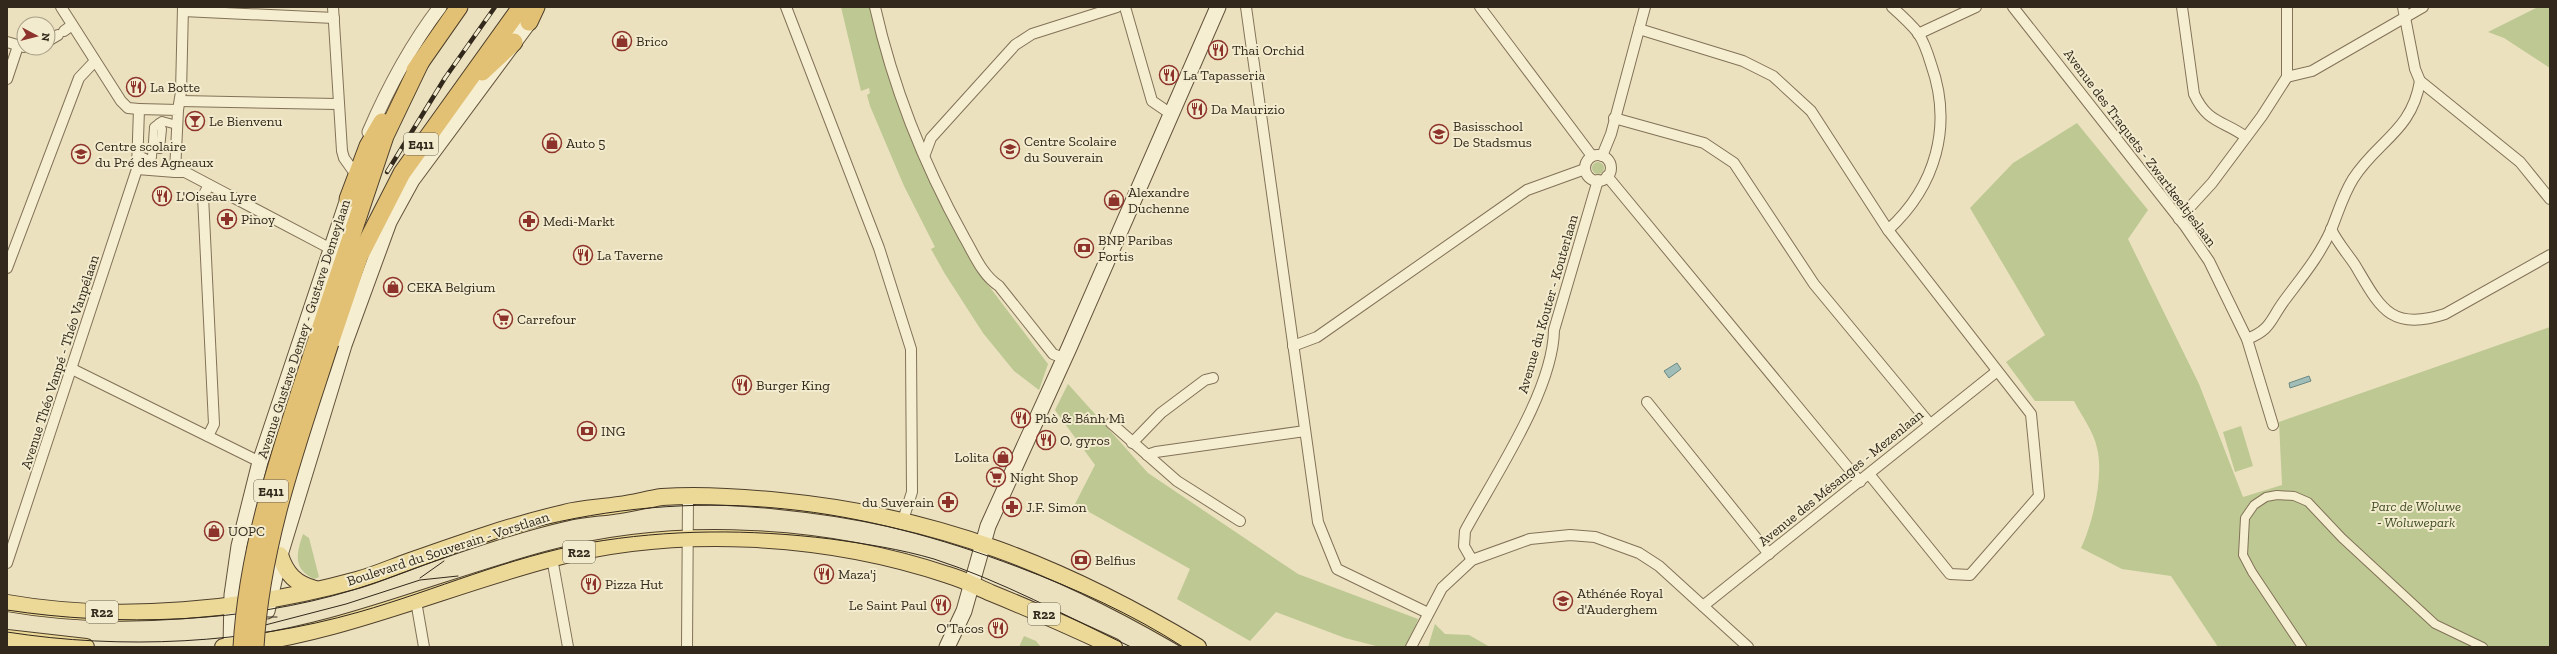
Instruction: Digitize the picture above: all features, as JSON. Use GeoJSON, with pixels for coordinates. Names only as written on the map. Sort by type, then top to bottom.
{"type":"FeatureCollection","features":[{"type":"Feature","properties":{"kind":"highway","name":"E411"},"geometry":{"type":"LineString","coordinates":[[260,645],[262,582],[276,519],[324,341],[385,136],[421,61],[458,7]]}},
{"type":"Feature","properties":{"kind":"highway","name":"E411"},"geometry":{"type":"LineString","coordinates":[[232,647],[244,617],[256,547],[324,341],[375,221],[419,147],[521,7]]}},
{"type":"Feature","properties":{"kind":"highway"},"geometry":{"type":"LineString","coordinates":[[459,92],[514,42]]}},
{"type":"Feature","properties":{"kind":"highway"},"geometry":{"type":"LineString","coordinates":[[348,199],[368,146],[395,99],[421,61]]}},
{"type":"Feature","properties":{"kind":"main road"},"geometry":{"type":"LineString","coordinates":[[948,647],[964,611],[989,522],[1218,7]]}},
{"type":"Feature","properties":{"kind":"main road"},"geometry":{"type":"LineString","coordinates":[[260,645],[268,599],[280,555],[364,285],[389,222],[412,180],[514,42],[532,14]]}},
{"type":"Feature","properties":{"kind":"main road","name":"Avenue Gustave Demey - Gustave Demeylaan"},"geometry":{"type":"LineString","coordinates":[[232,647],[232,604],[239,546],[260,462],[333,250],[348,199]]}},
{"type":"Feature","properties":{"kind":"main road","name":"Boulevard du Souverain - Vorstlaan"},"geometry":{"type":"LineString","coordinates":[[7,603],[66,611],[132,613],[232,604],[268,599],[359,579],[498,530],[567,512],[659,498],[688,496],[741,497],[813,504],[903,520],[983,543],[1055,572],[1143,614],[1198,647]]}},
{"type":"Feature","properties":{"kind":"main road","name":"R22"},"geometry":{"type":"LineString","coordinates":[[232,647],[260,645],[305,633],[416,600],[485,577],[552,558],[622,544],[737,538],[785,541],[850,550],[925,567],[972,584],[1032,609],[1114,647]]}},
{"type":"Feature","properties":{"kind":"main road"},"geometry":{"type":"LineString","coordinates":[[239,546],[245,559],[252,564],[266,563],[280,555]]}},
{"type":"Feature","properties":{"kind":"main road"},"geometry":{"type":"LineString","coordinates":[[280,555],[288,572],[298,583],[316,589]]}},
{"type":"Feature","properties":{"kind":"main road"},"geometry":{"type":"LineString","coordinates":[[7,638],[86,647]]}},
{"type":"Feature","properties":{"kind":"street"},"geometry":{"type":"LineString","coordinates":[[61,7],[64,30],[95,61],[121,101],[128,108],[139,109],[179,105],[337,104]]}},
{"type":"Feature","properties":{"kind":"street"},"geometry":{"type":"LineString","coordinates":[[333,7],[337,104],[344,158],[354,172]]}},
{"type":"Feature","properties":{"kind":"street","name":"Avenue Gustave Demey - Gustave Demeylaan"},"geometry":{"type":"LineString","coordinates":[[348,199],[354,172],[382,101],[410,51],[440,7]]}},
{"type":"Feature","properties":{"kind":"street"},"geometry":{"type":"LineString","coordinates":[[532,14],[543,7]]}},
{"type":"Feature","properties":{"kind":"street"},"geometry":{"type":"LineString","coordinates":[[786,7],[879,248],[911,349],[912,492],[903,520]]}},
{"type":"Feature","properties":{"kind":"street"},"geometry":{"type":"LineString","coordinates":[[875,7],[884,50],[901,98],[951,214],[981,267],[992,281],[999,286],[1054,354],[1063,358]]}},
{"type":"Feature","properties":{"kind":"street"},"geometry":{"type":"LineString","coordinates":[[925,154],[931,138],[1015,44],[1032,34],[1117,7]]}},
{"type":"Feature","properties":{"kind":"street"},"geometry":{"type":"LineString","coordinates":[[1125,7],[1152,101],[1171,114]]}},
{"type":"Feature","properties":{"kind":"street"},"geometry":{"type":"LineString","coordinates":[[1246,7],[1318,522],[1337,569],[1428,614]]}},
{"type":"Feature","properties":{"kind":"street"},"geometry":{"type":"LineString","coordinates":[[1480,7],[1597,156],[1610,165],[1602,178]]}},
{"type":"Feature","properties":{"kind":"street"},"geometry":{"type":"LineString","coordinates":[[1645,7],[1614,118],[1611,134],[1597,156],[1586,162],[1585,169],[1589,177],[1602,178],[1860,482]]}},
{"type":"Feature","properties":{"kind":"street"},"geometry":{"type":"LineString","coordinates":[[1888,230],[1917,199],[1928,177],[1941,141],[1942,109],[1936,78],[1918,34],[1892,7]]}},
{"type":"Feature","properties":{"kind":"street"},"geometry":{"type":"LineString","coordinates":[[1918,34],[1976,7]]}},
{"type":"Feature","properties":{"kind":"street","name":"Avenue des Traquets - Zwartkeeltjeslaan"},"geometry":{"type":"LineString","coordinates":[[2013,7],[2179,219],[2209,262],[2247,339],[2273,425]]}},
{"type":"Feature","properties":{"kind":"street"},"geometry":{"type":"LineString","coordinates":[[2182,7],[2194,94],[2206,115],[2222,126],[2246,137]]}},
{"type":"Feature","properties":{"kind":"street"},"geometry":{"type":"LineString","coordinates":[[2179,219],[2212,183],[2287,77],[2287,7]]}},
{"type":"Feature","properties":{"kind":"street"},"geometry":{"type":"LineString","coordinates":[[2403,7],[2415,69],[2420,81],[2520,162],[2550,199]]}},
{"type":"Feature","properties":{"kind":"street"},"geometry":{"type":"LineString","coordinates":[[2287,77],[2312,71],[2423,7]]}},
{"type":"Feature","properties":{"kind":"street"},"geometry":{"type":"LineString","coordinates":[[175,172],[183,9],[334,18]]}},
{"type":"Feature","properties":{"kind":"street"},"geometry":{"type":"LineString","coordinates":[[1638,29],[1743,61],[1773,76],[1790,90],[1811,111],[1888,230],[1996,372],[2031,414],[2039,496],[1970,575],[1950,574],[1869,474]]}},
{"type":"Feature","properties":{"kind":"street"},"geometry":{"type":"LineString","coordinates":[[56,36],[64,30]]}},
{"type":"Feature","properties":{"kind":"street"},"geometry":{"type":"LineString","coordinates":[[7,79],[17,56]]}},
{"type":"Feature","properties":{"kind":"street"},"geometry":{"type":"LineString","coordinates":[[7,268],[78,78],[95,61]]}},
{"type":"Feature","properties":{"kind":"street"},"geometry":{"type":"LineString","coordinates":[[2247,339],[2266,330],[2283,302],[2314,262],[2331,229],[2352,180],[2366,161],[2394,135],[2405,121],[2414,106],[2420,81]]}},
{"type":"Feature","properties":{"kind":"street","name":"Avenue Théo Vanpé - Théo Vanpélaan"},"geometry":{"type":"LineString","coordinates":[[8,562],[137,169],[139,109]]}},
{"type":"Feature","properties":{"kind":"street"},"geometry":{"type":"LineString","coordinates":[[1614,118],[1704,144],[1734,163],[1814,284],[1930,424]]}},
{"type":"Feature","properties":{"kind":"street"},"geometry":{"type":"LineString","coordinates":[[141,156],[149,160],[152,157],[153,148],[160,149],[162,128],[159,124],[166,121],[173,124]]}},
{"type":"Feature","properties":{"kind":"street"},"geometry":{"type":"LineString","coordinates":[[137,169],[185,172],[333,250]]}},
{"type":"Feature","properties":{"kind":"street"},"geometry":{"type":"LineString","coordinates":[[1293,346],[1317,337],[1527,190],[1585,169]]}},
{"type":"Feature","properties":{"kind":"street","name":"Avenue du Kouter - Kouterlaan"},"geometry":{"type":"LineString","coordinates":[[1472,560],[1464,546],[1465,532],[1538,396],[1554,344],[1554,330],[1602,178]]}},
{"type":"Feature","properties":{"kind":"street"},"geometry":{"type":"LineString","coordinates":[[208,436],[214,424],[203,196],[209,185]]}},
{"type":"Feature","properties":{"kind":"street"},"geometry":{"type":"LineString","coordinates":[[2331,229],[2372,296],[2383,309],[2394,316],[2408,320],[2427,320],[2445,314],[2550,255]]}},
{"type":"Feature","properties":{"kind":"street"},"geometry":{"type":"LineString","coordinates":[[72,369],[260,462]]}},
{"type":"Feature","properties":{"kind":"street","name":"Avenue des Mésanges - Mezenlaan"},"geometry":{"type":"LineString","coordinates":[[1703,606],[1996,372]]}},
{"type":"Feature","properties":{"kind":"street"},"geometry":{"type":"LineString","coordinates":[[1132,443],[1161,413],[1205,380],[1213,378]]}},
{"type":"Feature","properties":{"kind":"street"},"geometry":{"type":"LineString","coordinates":[[1647,402],[1769,554]]}},
{"type":"Feature","properties":{"kind":"street"},"geometry":{"type":"LineString","coordinates":[[1111,423],[1177,481],[1240,521]]}},
{"type":"Feature","properties":{"kind":"street"},"geometry":{"type":"LineString","coordinates":[[1147,455],[1156,452],[1305,431]]}},
{"type":"Feature","properties":{"kind":"street"},"geometry":{"type":"LineString","coordinates":[[2302,647],[2256,578],[2243,555],[2242,536],[2245,518],[2254,505],[2266,497],[2277,495],[2294,496],[2308,502],[2342,538],[2435,624],[2483,647]]}},
{"type":"Feature","properties":{"kind":"street"},"geometry":{"type":"LineString","coordinates":[[687,647],[689,540],[688,496]]}},
{"type":"Feature","properties":{"kind":"street"},"geometry":{"type":"LineString","coordinates":[[1411,647],[1442,588],[1472,560],[1504,546],[1543,536],[1570,535],[1595,537],[1639,553],[1659,566],[1748,647]]}},
{"type":"Feature","properties":{"kind":"street"},"geometry":{"type":"LineString","coordinates":[[552,558],[568,647]]}},
{"type":"Feature","properties":{"kind":"street"},"geometry":{"type":"LineString","coordinates":[[416,600],[424,647]]}},
{"type":"Feature","properties":{"kind":"green space"},"geometry":{"type":"Polygon","coordinates":[[[841,7],[872,7],[952,224],[976,269],[1048,364],[1039,390],[1014,371],[983,333],[945,274],[931,249],[935,247],[904,186],[870,106],[867,95],[870,93],[869,88],[861,91],[841,7]]]}},
{"type":"Feature","properties":{"kind":"green space"},"geometry":{"type":"Polygon","coordinates":[[[2538,7],[2550,7],[2550,68],[2504,38],[2488,32],[2538,7]]]}},
{"type":"Feature","properties":{"kind":"green space","name":"Parc de Woluwe - Woluwepark"},"geometry":{"type":"Polygon","coordinates":[[[2077,123],[2148,210],[2128,239],[2199,384],[2243,497],[2282,485],[2279,422],[2550,327],[2550,647],[2218,647],[2171,576],[2122,569],[2081,548],[2090,526],[2096,499],[2099,472],[2097,448],[2090,430],[2074,401],[2035,401],[2006,362],[2045,335],[1970,208],[2013,163],[2077,123]]]}},
{"type":"Feature","properties":{"kind":"green space"},"geometry":{"type":"Polygon","coordinates":[[[1600,162],[1603,163],[1603,173],[1596,174],[1593,173],[1592,166],[1593,163],[1600,162]]]}},
{"type":"Feature","properties":{"kind":"green space"},"geometry":{"type":"Polygon","coordinates":[[[1068,384],[1148,473],[1298,574],[1418,619],[1408,647],[1380,647],[1345,638],[1276,612],[1250,641],[1177,599],[1190,569],[1075,504],[1095,465],[1055,410],[1068,384]]]}},
{"type":"Feature","properties":{"kind":"green space"},"geometry":{"type":"Polygon","coordinates":[[[2241,426],[2253,466],[2235,472],[2223,432],[2241,426]]]}},
{"type":"Feature","properties":{"kind":"green space"},"geometry":{"type":"Polygon","coordinates":[[[303,534],[309,538],[319,577],[314,579],[302,571],[299,566],[298,554],[303,534]]]}},
{"type":"Feature","properties":{"kind":"green space"},"geometry":{"type":"Polygon","coordinates":[[[1435,624],[1445,634],[1469,635],[1490,647],[1428,647],[1435,624]]]}},
{"type":"Feature","properties":{"kind":"green space"},"geometry":{"type":"Polygon","coordinates":[[[1024,636],[1036,641],[1041,647],[1019,647],[1024,636]]]}},
{"type":"Feature","properties":{"kind":"water"},"geometry":{"type":"Polygon","coordinates":[[[1677,363],[1681,369],[1669,378],[1664,371],[1677,363]]]}},
{"type":"Feature","properties":{"kind":"water"},"geometry":{"type":"Polygon","coordinates":[[[2309,376],[2311,381],[2290,388],[2289,383],[2309,376]]]}},
{"type":"Feature","properties":{"kind":"tram line"},"geometry":{"type":"LineString","coordinates":[[7,610],[93,619],[137,620],[181,619],[269,609],[312,601],[353,590],[495,539],[544,525],[606,513],[666,507],[726,505],[784,509],[843,517],[901,530],[959,546],[1018,567],[1082,593],[1124,613],[1183,647]]}},
{"type":"Feature","properties":{"kind":"tram line"},"geometry":{"type":"LineString","coordinates":[[7,632],[51,638],[139,642],[184,641],[273,631],[316,623],[359,612],[501,565],[559,549],[618,538],[649,535],[739,532],[770,533],[831,539],[921,555],[1009,588],[1131,647]]}},
{"type":"Feature","properties":{"kind":"tram line"},"geometry":{"type":"LineString","coordinates":[[420,578],[444,561]]}},
{"type":"Feature","properties":{"kind":"tram line"},"geometry":{"type":"LineString","coordinates":[[246,630],[346,604],[420,580],[458,576]]}},
{"type":"Feature","properties":{"kind":"tram line"},"geometry":{"type":"LineString","coordinates":[[237,617],[277,617]]}},
{"type":"Feature","properties":{"kind":"railway"},"geometry":{"type":"LineString","coordinates":[[387,172],[445,78],[495,7]]}},
{"type":"Feature","properties":{"kind":"place","name":"Brico"},"geometry":{"type":"Point","coordinates":[622,41]}},
{"type":"Feature","properties":{"kind":"place","name":"Thai Orchid"},"geometry":{"type":"Point","coordinates":[1218,50]}},
{"type":"Feature","properties":{"kind":"place","name":"La Tapasseria"},"geometry":{"type":"Point","coordinates":[1169,75]}},
{"type":"Feature","properties":{"kind":"place","name":"La Botte"},"geometry":{"type":"Point","coordinates":[136,87]}},
{"type":"Feature","properties":{"kind":"place","name":"Da Maurizio"},"geometry":{"type":"Point","coordinates":[1197,109]}},
{"type":"Feature","properties":{"kind":"place","name":"Le Bienvenu"},"geometry":{"type":"Point","coordinates":[195,121]}},
{"type":"Feature","properties":{"kind":"place","name":"Basisschool De Stadsmus"},"geometry":{"type":"Point","coordinates":[1439,134]}},
{"type":"Feature","properties":{"kind":"place","name":"Auto 5"},"geometry":{"type":"Point","coordinates":[552,143]}},
{"type":"Feature","properties":{"kind":"place","name":"Centre Scolaire du Souverain"},"geometry":{"type":"Point","coordinates":[1010,149]}},
{"type":"Feature","properties":{"kind":"place","name":"Centre scolaire du Pré des Agneaux"},"geometry":{"type":"Point","coordinates":[81,154]}},
{"type":"Feature","properties":{"kind":"place","name":"L'Oiseau Lyre"},"geometry":{"type":"Point","coordinates":[162,196]}},
{"type":"Feature","properties":{"kind":"place","name":"Alexandre Duchenne"},"geometry":{"type":"Point","coordinates":[1114,200]}},
{"type":"Feature","properties":{"kind":"place","name":"Pinoy"},"geometry":{"type":"Point","coordinates":[227,219]}},
{"type":"Feature","properties":{"kind":"place","name":"Medi-Markt"},"geometry":{"type":"Point","coordinates":[529,221]}},
{"type":"Feature","properties":{"kind":"place","name":"BNP Paribas Fortis"},"geometry":{"type":"Point","coordinates":[1084,248]}},
{"type":"Feature","properties":{"kind":"place","name":"La Taverne"},"geometry":{"type":"Point","coordinates":[583,255]}},
{"type":"Feature","properties":{"kind":"place","name":"CEKA Belgium"},"geometry":{"type":"Point","coordinates":[393,287]}},
{"type":"Feature","properties":{"kind":"place","name":"Carrefour"},"geometry":{"type":"Point","coordinates":[503,319]}},
{"type":"Feature","properties":{"kind":"place","name":"Burger King"},"geometry":{"type":"Point","coordinates":[742,385]}},
{"type":"Feature","properties":{"kind":"place","name":"Phò & Bánh Mì"},"geometry":{"type":"Point","coordinates":[1021,418]}},
{"type":"Feature","properties":{"kind":"place","name":"ING"},"geometry":{"type":"Point","coordinates":[587,431]}},
{"type":"Feature","properties":{"kind":"place","name":"O, gyros"},"geometry":{"type":"Point","coordinates":[1046,440]}},
{"type":"Feature","properties":{"kind":"place","name":"Lolita"},"geometry":{"type":"Point","coordinates":[1003,457]}},
{"type":"Feature","properties":{"kind":"place","name":"Night Shop"},"geometry":{"type":"Point","coordinates":[996,477]}},
{"type":"Feature","properties":{"kind":"place","name":"du Suverain"},"geometry":{"type":"Point","coordinates":[948,502]}},
{"type":"Feature","properties":{"kind":"place","name":"J.F. Simon"},"geometry":{"type":"Point","coordinates":[1012,507]}},
{"type":"Feature","properties":{"kind":"place","name":"UOPC"},"geometry":{"type":"Point","coordinates":[214,531]}},
{"type":"Feature","properties":{"kind":"place","name":"Belfius"},"geometry":{"type":"Point","coordinates":[1081,560]}},
{"type":"Feature","properties":{"kind":"place","name":"Maza'j"},"geometry":{"type":"Point","coordinates":[824,574]}},
{"type":"Feature","properties":{"kind":"place","name":"Pizza Hut"},"geometry":{"type":"Point","coordinates":[591,584]}},
{"type":"Feature","properties":{"kind":"place","name":"Athénée Royal d'Auderghem"},"geometry":{"type":"Point","coordinates":[1563,601]}},
{"type":"Feature","properties":{"kind":"place","name":"Le Saint Paul"},"geometry":{"type":"Point","coordinates":[941,605]}},
{"type":"Feature","properties":{"kind":"place","name":"O'Tacos"},"geometry":{"type":"Point","coordinates":[998,628]}}]}
